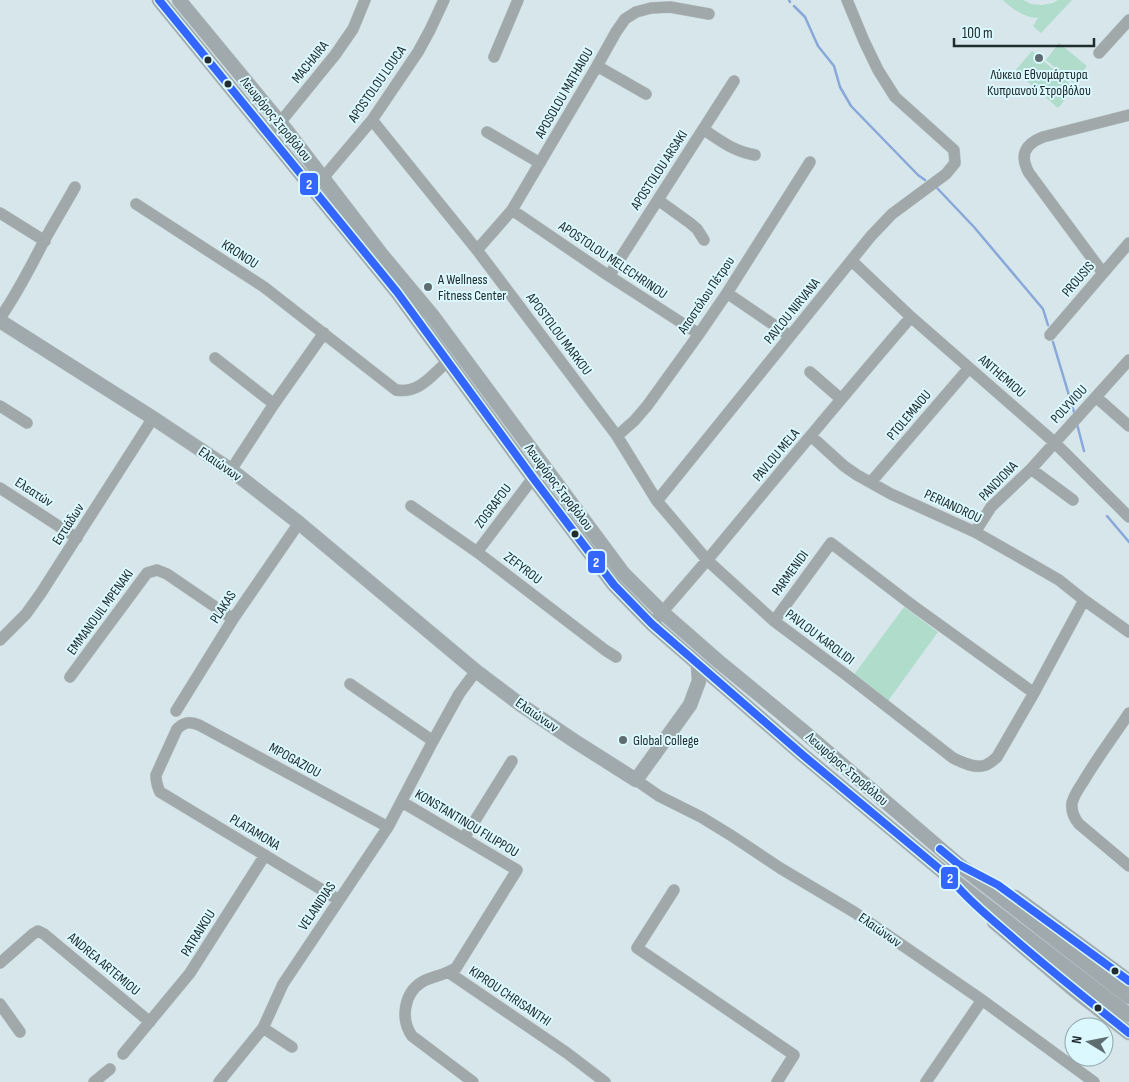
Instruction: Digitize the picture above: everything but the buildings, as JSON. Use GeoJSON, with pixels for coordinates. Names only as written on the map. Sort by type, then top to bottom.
{"type":"FeatureCollection","features":[{"type":"Feature","properties":{"kind":"main road","name":"Λεωφόρος Στροβόλου"},"geometry":{"type":"LineString","coordinates":[[159,0],[397,292],[614,585],[652,624],[726,689],[948,876],[1129,1015]]}},
{"type":"Feature","properties":{"kind":"main road","name":"Λεωφόρος Στροβόλου"},"geometry":{"type":"LineString","coordinates":[[179,0],[280,123],[382,255],[432,315],[623,573],[662,612],[718,661],[802,730],[958,864],[1129,997]]}},
{"type":"Feature","properties":{"kind":"main road","name":"Ελαιώνων"},"geometry":{"type":"LineString","coordinates":[[0,320],[231,470],[299,523],[476,671],[521,705],[636,780]]}},
{"type":"Feature","properties":{"kind":"main road"},"geometry":{"type":"LineString","coordinates":[[636,780],[690,704],[699,682],[698,664]]}},
{"type":"Feature","properties":{"kind":"main road"},"geometry":{"type":"LineString","coordinates":[[690,704],[704,692],[711,689],[726,689]]}},
{"type":"Feature","properties":{"kind":"main road"},"geometry":{"type":"LineString","coordinates":[[958,864],[998,885],[1129,981]]}},
{"type":"Feature","properties":{"kind":"main road"},"geometry":{"type":"LineString","coordinates":[[948,876],[966,897],[1001,928],[1074,990],[1129,1033]]}},
{"type":"Feature","properties":{"kind":"street","name":"MACHAIRA"},"geometry":{"type":"LineString","coordinates":[[269,136],[345,41],[353,29],[365,0]]}},
{"type":"Feature","properties":{"kind":"street","name":"APOSTOLOU LOUCA"},"geometry":{"type":"LineString","coordinates":[[324,178],[372,120],[418,52],[444,0]]}},
{"type":"Feature","properties":{"kind":"street"},"geometry":{"type":"LineString","coordinates":[[494,56],[518,0]]}},
{"type":"Feature","properties":{"kind":"street","name":"PAVLOU NIRVANA"},"geometry":{"type":"LineString","coordinates":[[656,501],[852,262],[871,236],[892,214],[946,174],[955,163],[954,150],[896,97],[878,70],[847,0]]}},
{"type":"Feature","properties":{"kind":"street","name":"APOSOLOU MATHAIOU"},"geometry":{"type":"LineString","coordinates":[[476,250],[512,210],[625,19],[636,12],[651,8],[670,7],[709,14]]}},
{"type":"Feature","properties":{"kind":"street"},"geometry":{"type":"LineString","coordinates":[[1099,53],[1129,20]]}},
{"type":"Feature","properties":{"kind":"street"},"geometry":{"type":"LineString","coordinates":[[597,66],[646,94]]}},
{"type":"Feature","properties":{"kind":"street","name":"APOSTOLOU ARSAKI"},"geometry":{"type":"LineString","coordinates":[[609,276],[734,81]]}},
{"type":"Feature","properties":{"kind":"street"},"geometry":{"type":"LineString","coordinates":[[1103,273],[1028,173],[1024,164],[1024,156],[1029,146],[1043,137],[1129,115]]}},
{"type":"Feature","properties":{"kind":"street","name":"APOSTOLOU MARKOU"},"geometry":{"type":"LineString","coordinates":[[372,120],[476,250],[617,436],[656,501]]}},
{"type":"Feature","properties":{"kind":"street"},"geometry":{"type":"LineString","coordinates":[[704,129],[733,148],[743,153],[755,155]]}},
{"type":"Feature","properties":{"kind":"street"},"geometry":{"type":"LineString","coordinates":[[487,132],[540,163]]}},
{"type":"Feature","properties":{"kind":"street","name":"Αποστόλου Πέτρου"},"geometry":{"type":"LineString","coordinates":[[617,436],[647,406],[699,334],[810,162]]}},
{"type":"Feature","properties":{"kind":"street"},"geometry":{"type":"LineString","coordinates":[[0,320],[75,187]]}},
{"type":"Feature","properties":{"kind":"street"},"geometry":{"type":"LineString","coordinates":[[658,200],[698,229],[704,240]]}},
{"type":"Feature","properties":{"kind":"street","name":"KRONOU"},"geometry":{"type":"LineString","coordinates":[[136,204],[264,286],[392,388],[403,392],[418,388],[448,362]]}},
{"type":"Feature","properties":{"kind":"street","name":"APOSTOLOU MELECHRINOU"},"geometry":{"type":"LineString","coordinates":[[512,210],[699,334]]}},
{"type":"Feature","properties":{"kind":"street"},"geometry":{"type":"LineString","coordinates":[[0,213],[45,240]]}},
{"type":"Feature","properties":{"kind":"street","name":"PROUSIS"},"geometry":{"type":"LineString","coordinates":[[1050,335],[1129,243]]}},
{"type":"Feature","properties":{"kind":"street","name":"ANTHEMIOU"},"geometry":{"type":"LineString","coordinates":[[852,262],[911,317],[1054,442],[1129,517]]}},
{"type":"Feature","properties":{"kind":"street"},"geometry":{"type":"LineString","coordinates":[[727,293],[790,336]]}},
{"type":"Feature","properties":{"kind":"street","name":"PAVLOU MELA"},"geometry":{"type":"LineString","coordinates":[[652,624],[911,317]]}},
{"type":"Feature","properties":{"kind":"street"},"geometry":{"type":"LineString","coordinates":[[231,470],[324,333]]}},
{"type":"Feature","properties":{"kind":"street"},"geometry":{"type":"LineString","coordinates":[[215,358],[274,404]]}},
{"type":"Feature","properties":{"kind":"street","name":"POLYVIOU"},"geometry":{"type":"LineString","coordinates":[[1031,469],[1129,360]]}},
{"type":"Feature","properties":{"kind":"street","name":"PTOLEMAIOU"},"geometry":{"type":"LineString","coordinates":[[871,482],[969,368]]}},
{"type":"Feature","properties":{"kind":"street"},"geometry":{"type":"LineString","coordinates":[[810,372],[841,399]]}},
{"type":"Feature","properties":{"kind":"street"},"geometry":{"type":"LineString","coordinates":[[1096,397],[1129,426]]}},
{"type":"Feature","properties":{"kind":"street"},"geometry":{"type":"LineString","coordinates":[[0,406],[28,423]]}},
{"type":"Feature","properties":{"kind":"street","name":"Εστιάδων"},"geometry":{"type":"LineString","coordinates":[[0,640],[26,614],[153,418]]}},
{"type":"Feature","properties":{"kind":"street","name":"PERIANDROU"},"geometry":{"type":"LineString","coordinates":[[811,436],[844,466],[857,475],[891,494],[975,532],[1059,580],[1129,632]]}},
{"type":"Feature","properties":{"kind":"street","name":"ZOGRAFOU"},"geometry":{"type":"LineString","coordinates":[[476,552],[544,466]]}},
{"type":"Feature","properties":{"kind":"street","name":"PANDIONA"},"geometry":{"type":"LineString","coordinates":[[975,532],[992,507],[1031,469],[1073,500]]}},
{"type":"Feature","properties":{"kind":"street","name":"Ελεατών"},"geometry":{"type":"LineString","coordinates":[[0,488],[77,538]]}},
{"type":"Feature","properties":{"kind":"street","name":"PAVLOU KAROLIDI"},"geometry":{"type":"LineString","coordinates":[[656,501],[707,560],[774,621],[953,758],[978,766],[988,764],[997,757],[1034,694]]}},
{"type":"Feature","properties":{"kind":"street","name":"ZEFYROU"},"geometry":{"type":"LineString","coordinates":[[411,506],[616,656]]}},
{"type":"Feature","properties":{"kind":"street","name":"PLAKAS"},"geometry":{"type":"LineString","coordinates":[[176,711],[233,619],[299,523]]}},
{"type":"Feature","properties":{"kind":"street","name":"PARMENIDI"},"geometry":{"type":"LineString","coordinates":[[774,621],[831,543],[1034,694]]}},
{"type":"Feature","properties":{"kind":"street","name":"EMMANOUIL MPENAKI"},"geometry":{"type":"LineString","coordinates":[[70,677],[147,573],[157,570],[167,574],[233,619]]}},
{"type":"Feature","properties":{"kind":"street"},"geometry":{"type":"LineString","coordinates":[[1034,694],[1084,600]]}},
{"type":"Feature","properties":{"kind":"street","name":"VELANIDIAS"},"geometry":{"type":"LineString","coordinates":[[219,1082],[262,1028],[282,984],[388,827],[433,741],[460,694],[476,671]]}},
{"type":"Feature","properties":{"kind":"street"},"geometry":{"type":"LineString","coordinates":[[350,684],[433,741]]}},
{"type":"Feature","properties":{"kind":"street"},"geometry":{"type":"LineString","coordinates":[[1129,713],[1089,771],[1074,796],[1072,803],[1074,818],[1079,824],[1129,866]]}},
{"type":"Feature","properties":{"kind":"street","name":"PLATAMONA"},"geometry":{"type":"LineString","coordinates":[[188,722],[182,724],[177,729],[156,775],[157,787],[160,792],[339,900]]}},
{"type":"Feature","properties":{"kind":"street","name":"MPOGAZIOU"},"geometry":{"type":"LineString","coordinates":[[188,722],[200,725],[388,827]]}},
{"type":"Feature","properties":{"kind":"street"},"geometry":{"type":"LineString","coordinates":[[464,838],[512,760]]}},
{"type":"Feature","properties":{"kind":"street","name":"Ελαιώνων"},"geometry":{"type":"LineString","coordinates":[[636,780],[659,796],[701,817],[780,868],[854,912],[982,1000],[1094,1082]]}},
{"type":"Feature","properties":{"kind":"street","name":"KONSTANTINOU FILIPPOU"},"geometry":{"type":"LineString","coordinates":[[402,802],[517,870]]}},
{"type":"Feature","properties":{"kind":"street","name":"PATRAIKOU"},"geometry":{"type":"LineString","coordinates":[[122,1054],[190,973],[265,855]]}},
{"type":"Feature","properties":{"kind":"street","name":"KIPROU CHRISANTHI"},"geometry":{"type":"LineString","coordinates":[[517,870],[456,968],[448,972],[567,1053],[605,1082]]}},
{"type":"Feature","properties":{"kind":"street"},"geometry":{"type":"LineString","coordinates":[[674,890],[637,948],[794,1055],[777,1082]]}},
{"type":"Feature","properties":{"kind":"street","name":"ANDREA ARTEMIOU"},"geometry":{"type":"LineString","coordinates":[[0,963],[32,934],[38,931],[150,1022]]}},
{"type":"Feature","properties":{"kind":"street"},"geometry":{"type":"LineString","coordinates":[[448,972],[427,979],[420,983],[412,992],[407,1001],[404,1014],[405,1022],[412,1036],[473,1082]]}},
{"type":"Feature","properties":{"kind":"street"},"geometry":{"type":"LineString","coordinates":[[926,1082],[982,1000]]}},
{"type":"Feature","properties":{"kind":"street"},"geometry":{"type":"LineString","coordinates":[[0,1004],[20,1032]]}},
{"type":"Feature","properties":{"kind":"street"},"geometry":{"type":"LineString","coordinates":[[262,1028],[292,1047]]}},
{"type":"Feature","properties":{"kind":"street"},"geometry":{"type":"LineString","coordinates":[[94,1082],[110,1069]]}},
{"type":"Feature","properties":{"kind":"green space"},"geometry":{"type":"Polygon","coordinates":[[[1003,0],[1023,0],[1031,4],[1042,5],[1058,0],[1072,0],[1041,33],[1033,26],[1038,18],[1019,12],[1003,0]]]}},
{"type":"Feature","properties":{"kind":"green space"},"geometry":{"type":"Polygon","coordinates":[[[1059,43],[1087,66],[1073,83],[1046,60],[1059,43]]]}},
{"type":"Feature","properties":{"kind":"green space"},"geometry":{"type":"Polygon","coordinates":[[[1032,51],[1075,88],[1058,108],[1015,71],[1032,51]]]}},
{"type":"Feature","properties":{"kind":"green space"},"geometry":{"type":"Polygon","coordinates":[[[904,607],[938,632],[888,701],[853,676],[904,607]]]}},
{"type":"Feature","properties":{"kind":"waterway"},"geometry":{"type":"LineString","coordinates":[[794,6],[805,17],[818,46],[834,66],[840,87],[851,106],[925,180]]}},
{"type":"Feature","properties":{"kind":"waterway"},"geometry":{"type":"LineString","coordinates":[[937,188],[974,227],[1043,309],[1048,325]]}},
{"type":"Feature","properties":{"kind":"waterway"},"geometry":{"type":"LineString","coordinates":[[1053,342],[1074,412]]}},
{"type":"Feature","properties":{"kind":"waterway"},"geometry":{"type":"LineString","coordinates":[[1077,424],[1084,451]]}},
{"type":"Feature","properties":{"kind":"waterway"},"geometry":{"type":"LineString","coordinates":[[1107,516],[1129,542]]}},
{"type":"Feature","properties":{"kind":"transit line","name":"2"},"geometry":{"type":"LineString","coordinates":[[159,0],[397,292],[614,585],[652,624],[804,756],[948,876],[979,908],[1026,949],[1129,1033]]}},
{"type":"Feature","properties":{"kind":"transit line","name":"2"},"geometry":{"type":"LineString","coordinates":[[940,849],[958,864],[998,885],[1129,981]]}},
{"type":"Feature","properties":{"kind":"place","name":"Λύκειο Εθνομάρτυρα Κυπριανού Στροβόλου"},"geometry":{"type":"Point","coordinates":[1039,58]}},
{"type":"Feature","properties":{"kind":"place","name":"A Wellness Fitness Center"},"geometry":{"type":"Point","coordinates":[428,287]}},
{"type":"Feature","properties":{"kind":"place","name":"Global College"},"geometry":{"type":"Point","coordinates":[623,740]}}]}
